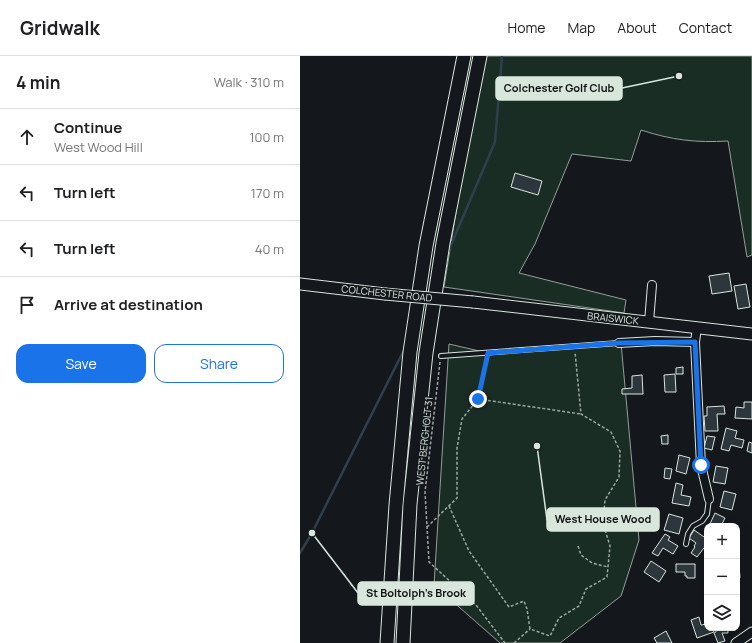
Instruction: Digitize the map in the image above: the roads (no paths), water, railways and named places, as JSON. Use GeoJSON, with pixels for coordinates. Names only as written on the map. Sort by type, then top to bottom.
{"type":"FeatureCollection","features":[{"type":"Feature","properties":{"kind":"highway"},"geometry":{"type":"LineString","coordinates":[[387,643],[396,505],[410,352],[426,246],[464,56]]}},
{"type":"Feature","properties":{"kind":"highway"},"geometry":{"type":"LineString","coordinates":[[403,643],[410,504],[426,353],[443,243],[480,56]]}},
{"type":"Feature","properties":{"kind":"main road","name":"COLCHESTER ROAD"},"geometry":{"type":"LineString","coordinates":[[300,284],[473,302]]}},
{"type":"Feature","properties":{"kind":"main road","name":"BRAISWICK"},"geometry":{"type":"LineString","coordinates":[[473,302],[752,334]]}},
{"type":"Feature","properties":{"kind":"street"},"geometry":{"type":"LineString","coordinates":[[649,322],[652,285]]}},
{"type":"Feature","properties":{"kind":"street"},"geometry":{"type":"LineString","coordinates":[[697,327],[695,342],[701,465],[709,499]]}},
{"type":"Feature","properties":{"kind":"street"},"geometry":{"type":"LineString","coordinates":[[618,343],[695,342]]}},
{"type":"Feature","properties":{"kind":"street"},"geometry":{"type":"LineString","coordinates":[[736,643],[752,632]]}},
{"type":"Feature","properties":{"kind":"lane"},"geometry":{"type":"LineString","coordinates":[[441,356],[618,343]]}},
{"type":"Feature","properties":{"kind":"lane"},"geometry":{"type":"LineString","coordinates":[[686,544],[688,534],[707,514],[709,499]]}},
{"type":"Feature","properties":{"kind":"waterway"},"geometry":{"type":"LineString","coordinates":[[448,252],[495,142],[502,56]]}},
{"type":"Feature","properties":{"kind":"waterway"},"geometry":{"type":"LineString","coordinates":[[300,553],[312,533],[405,348]]}},
{"type":"Feature","properties":{"kind":"place","name":"Colchester Golf Club"},"geometry":{"type":"Point","coordinates":[679,76]}},
{"type":"Feature","properties":{"kind":"place","name":"West House Wood"},"geometry":{"type":"Point","coordinates":[537,446]}},
{"type":"Feature","properties":{"kind":"place","name":"St Boltolph's Brook"},"geometry":{"type":"Point","coordinates":[312,533]}}]}
